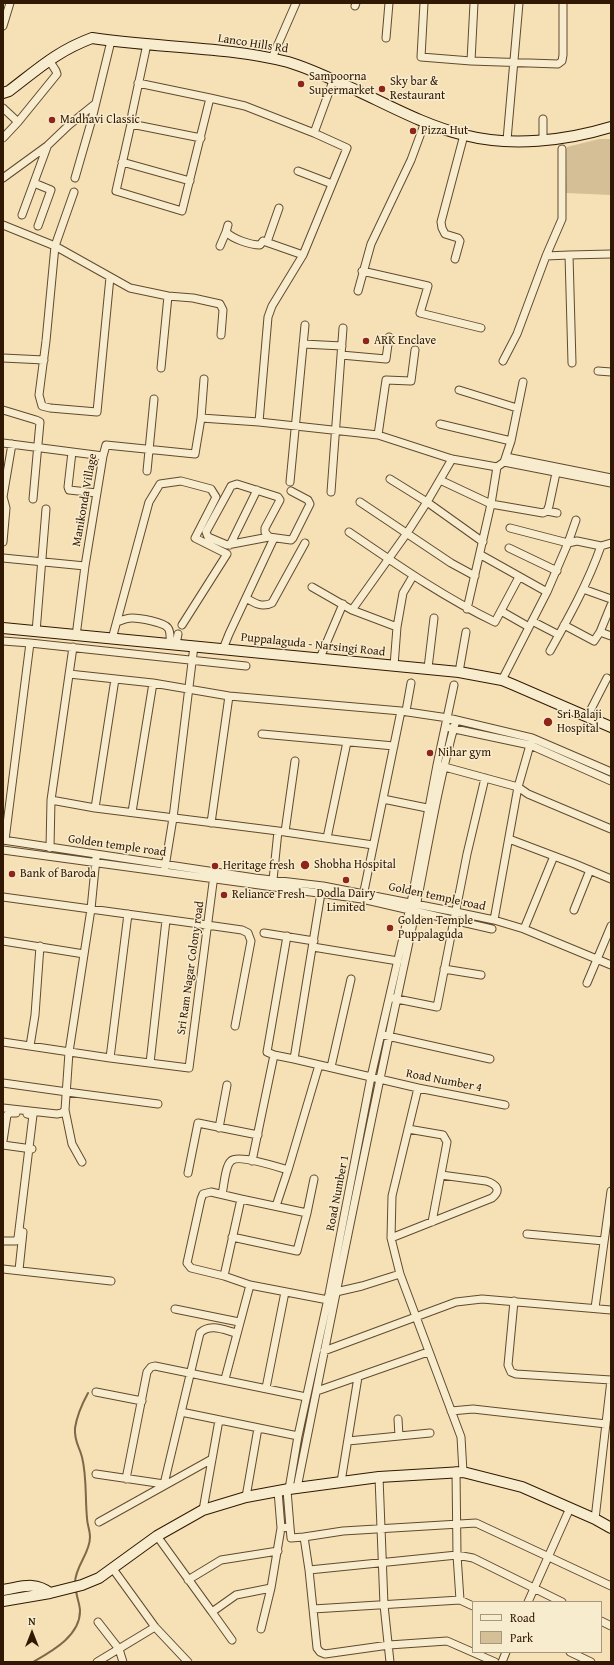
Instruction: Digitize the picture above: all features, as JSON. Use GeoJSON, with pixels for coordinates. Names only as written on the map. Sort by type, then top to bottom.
{"type":"FeatureCollection","features":[{"type":"Feature","properties":{"kind":"street"},"geometry":{"type":"LineString","coordinates":[[3,26],[10,3]]}},
{"type":"Feature","properties":{"kind":"street"},"geometry":{"type":"LineString","coordinates":[[272,58],[296,3]]}},
{"type":"Feature","properties":{"kind":"street"},"geometry":{"type":"LineString","coordinates":[[386,38],[389,3]]}},
{"type":"Feature","properties":{"kind":"street"},"geometry":{"type":"LineString","coordinates":[[424,3],[421,57],[471,61],[558,64],[562,61],[563,56],[563,3]]}},
{"type":"Feature","properties":{"kind":"street"},"geometry":{"type":"LineString","coordinates":[[471,61],[474,3]]}},
{"type":"Feature","properties":{"kind":"street"},"geometry":{"type":"LineString","coordinates":[[507,140],[515,63],[519,3]]}},
{"type":"Feature","properties":{"kind":"street","name":"Lanco Hills Rd"},"geometry":{"type":"LineString","coordinates":[[3,93],[49,60],[74,45],[92,38],[239,53],[272,58],[304,68],[425,122],[464,135],[507,140],[546,140],[562,139],[611,127]]}},
{"type":"Feature","properties":{"kind":"street"},"geometry":{"type":"LineString","coordinates":[[75,178],[92,119],[111,41]]}},
{"type":"Feature","properties":{"kind":"street"},"geometry":{"type":"LineString","coordinates":[[147,44],[116,191],[182,211],[210,98]]}},
{"type":"Feature","properties":{"kind":"street"},"geometry":{"type":"LineString","coordinates":[[3,138],[57,74],[49,60]]}},
{"type":"Feature","properties":{"kind":"street"},"geometry":{"type":"LineString","coordinates":[[314,133],[333,81]]}},
{"type":"Feature","properties":{"kind":"street"},"geometry":{"type":"LineString","coordinates":[[138,83],[245,106],[314,133],[347,148],[303,255],[272,306],[268,317],[259,422]]}},
{"type":"Feature","properties":{"kind":"street"},"geometry":{"type":"LineString","coordinates":[[3,178],[47,146],[69,125],[95,104]]}},
{"type":"Feature","properties":{"kind":"street"},"geometry":{"type":"LineString","coordinates":[[3,108],[18,122]]}},
{"type":"Feature","properties":{"kind":"street"},"geometry":{"type":"LineString","coordinates":[[543,120],[546,140]]}},
{"type":"Feature","properties":{"kind":"street"},"geometry":{"type":"LineString","coordinates":[[358,291],[362,271],[371,244],[411,160],[425,122]]}},
{"type":"Feature","properties":{"kind":"street"},"geometry":{"type":"LineString","coordinates":[[131,124],[201,138]]}},
{"type":"Feature","properties":{"kind":"street"},"geometry":{"type":"LineString","coordinates":[[455,259],[460,242],[458,238],[445,234],[441,222],[464,135]]}},
{"type":"Feature","properties":{"kind":"street"},"geometry":{"type":"LineString","coordinates":[[22,215],[47,146]]}},
{"type":"Feature","properties":{"kind":"street"},"geometry":{"type":"LineString","coordinates":[[503,361],[517,334],[546,256],[562,219],[562,149]]}},
{"type":"Feature","properties":{"kind":"street"},"geometry":{"type":"LineString","coordinates":[[122,162],[190,181]]}},
{"type":"Feature","properties":{"kind":"street"},"geometry":{"type":"LineString","coordinates":[[298,171],[332,184]]}},
{"type":"Feature","properties":{"kind":"street"},"geometry":{"type":"LineString","coordinates":[[34,184],[51,190],[38,226]]}},
{"type":"Feature","properties":{"kind":"street"},"geometry":{"type":"LineString","coordinates":[[74,192],[55,246],[44,360],[39,395],[42,406],[97,412],[110,277]]}},
{"type":"Feature","properties":{"kind":"street"},"geometry":{"type":"LineString","coordinates":[[267,242],[280,208]]}},
{"type":"Feature","properties":{"kind":"street"},"geometry":{"type":"LineString","coordinates":[[3,225],[55,246],[130,288],[168,296],[193,298],[220,304],[223,310],[221,335]]}},
{"type":"Feature","properties":{"kind":"street"},"geometry":{"type":"LineString","coordinates":[[220,246],[227,228],[229,235],[253,245],[260,245],[263,241],[303,255]]}},
{"type":"Feature","properties":{"kind":"street"},"geometry":{"type":"LineString","coordinates":[[546,256],[611,254]]}},
{"type":"Feature","properties":{"kind":"street"},"geometry":{"type":"LineString","coordinates":[[568,255],[572,363]]}},
{"type":"Feature","properties":{"kind":"street"},"geometry":{"type":"LineString","coordinates":[[362,271],[428,286],[420,312],[481,328]]}},
{"type":"Feature","properties":{"kind":"street"},"geometry":{"type":"LineString","coordinates":[[161,368],[168,296]]}},
{"type":"Feature","properties":{"kind":"street"},"geometry":{"type":"LineString","coordinates":[[290,482],[297,426],[305,325]]}},
{"type":"Feature","properties":{"kind":"street"},"geometry":{"type":"LineString","coordinates":[[331,492],[343,328]]}},
{"type":"Feature","properties":{"kind":"street"},"geometry":{"type":"LineString","coordinates":[[341,355],[386,359],[389,337]]}},
{"type":"Feature","properties":{"kind":"street"},"geometry":{"type":"LineString","coordinates":[[303,344],[342,346]]}},
{"type":"Feature","properties":{"kind":"street"},"geometry":{"type":"LineString","coordinates":[[378,435],[386,380],[411,381],[415,350]]}},
{"type":"Feature","properties":{"kind":"street"},"geometry":{"type":"LineString","coordinates":[[3,358],[44,360]]}},
{"type":"Feature","properties":{"kind":"street"},"geometry":{"type":"LineString","coordinates":[[598,371],[611,372]]}},
{"type":"Feature","properties":{"kind":"street"},"geometry":{"type":"LineString","coordinates":[[204,379],[201,418],[259,422],[378,435],[452,459],[497,468]]}},
{"type":"Feature","properties":{"kind":"street"},"geometry":{"type":"LineString","coordinates":[[467,609],[481,556],[492,504],[497,468],[505,459],[511,441],[523,382]]}},
{"type":"Feature","properties":{"kind":"street"},"geometry":{"type":"LineString","coordinates":[[459,390],[517,408]]}},
{"type":"Feature","properties":{"kind":"street"},"geometry":{"type":"LineString","coordinates":[[147,471],[154,398]]}},
{"type":"Feature","properties":{"kind":"street"},"geometry":{"type":"LineString","coordinates":[[3,410],[40,422],[33,499]]}},
{"type":"Feature","properties":{"kind":"street","name":"Manikonda Village"},"geometry":{"type":"LineString","coordinates":[[76,636],[85,566],[106,445],[195,454],[201,418]]}},
{"type":"Feature","properties":{"kind":"street"},"geometry":{"type":"LineString","coordinates":[[440,424],[511,441]]}},
{"type":"Feature","properties":{"kind":"street"},"geometry":{"type":"LineString","coordinates":[[3,443],[103,456]]}},
{"type":"Feature","properties":{"kind":"street"},"geometry":{"type":"LineString","coordinates":[[3,542],[6,508],[3,497],[12,444]]}},
{"type":"Feature","properties":{"kind":"street"},"geometry":{"type":"LineString","coordinates":[[72,452],[68,487],[70,490],[97,493]]}},
{"type":"Feature","properties":{"kind":"street"},"geometry":{"type":"LineString","coordinates":[[352,610],[407,534],[428,502],[452,459]]}},
{"type":"Feature","properties":{"kind":"street"},"geometry":{"type":"LineString","coordinates":[[505,459],[556,473],[611,483]]}},
{"type":"Feature","properties":{"kind":"street"},"geometry":{"type":"LineString","coordinates":[[505,459],[611,478]]}},
{"type":"Feature","properties":{"kind":"street"},"geometry":{"type":"LineString","coordinates":[[547,511],[556,473]]}},
{"type":"Feature","properties":{"kind":"street"},"geometry":{"type":"LineString","coordinates":[[390,479],[428,502],[483,542]]}},
{"type":"Feature","properties":{"kind":"street"},"geometry":{"type":"LineString","coordinates":[[440,480],[492,504],[543,513],[547,511],[556,513]]}},
{"type":"Feature","properties":{"kind":"street"},"geometry":{"type":"LineString","coordinates":[[112,639],[149,502],[160,484],[181,481],[211,489],[216,497],[195,538],[227,554],[182,624]]}},
{"type":"Feature","properties":{"kind":"street"},"geometry":{"type":"LineString","coordinates":[[271,538],[265,532],[280,500],[278,497],[237,484],[231,486],[206,532],[206,535],[211,538],[230,545],[271,538],[287,541],[294,538],[310,506],[308,500],[292,491]]}},
{"type":"Feature","properties":{"kind":"street"},"geometry":{"type":"LineString","coordinates":[[230,545],[257,490]]}},
{"type":"Feature","properties":{"kind":"street"},"geometry":{"type":"LineString","coordinates":[[360,502],[451,563],[476,576]]}},
{"type":"Feature","properties":{"kind":"street"},"geometry":{"type":"LineString","coordinates":[[36,632],[46,509]]}},
{"type":"Feature","properties":{"kind":"street"},"geometry":{"type":"LineString","coordinates":[[502,680],[558,571],[576,520]]}},
{"type":"Feature","properties":{"kind":"street"},"geometry":{"type":"LineString","coordinates":[[510,528],[568,542],[577,540],[601,546],[611,543]]}},
{"type":"Feature","properties":{"kind":"street"},"geometry":{"type":"LineString","coordinates":[[349,532],[413,576],[467,609],[495,622],[520,577]]}},
{"type":"Feature","properties":{"kind":"street"},"geometry":{"type":"LineString","coordinates":[[223,649],[271,538]]}},
{"type":"Feature","properties":{"kind":"street"},"geometry":{"type":"LineString","coordinates":[[246,598],[258,604],[268,605],[272,603],[305,543]]}},
{"type":"Feature","properties":{"kind":"street"},"geometry":{"type":"LineString","coordinates":[[550,651],[595,564],[601,546]]}},
{"type":"Feature","properties":{"kind":"street"},"geometry":{"type":"LineString","coordinates":[[509,548],[558,571]]}},
{"type":"Feature","properties":{"kind":"street"},"geometry":{"type":"LineString","coordinates":[[481,556],[547,592]]}},
{"type":"Feature","properties":{"kind":"street"},"geometry":{"type":"LineString","coordinates":[[3,558],[85,566]]}},
{"type":"Feature","properties":{"kind":"street"},"geometry":{"type":"LineString","coordinates":[[394,666],[397,627],[403,593],[413,576]]}},
{"type":"Feature","properties":{"kind":"street"},"geometry":{"type":"LineString","coordinates":[[312,587],[352,610],[397,627]]}},
{"type":"Feature","properties":{"kind":"street"},"geometry":{"type":"LineString","coordinates":[[583,588],[611,599]]}},
{"type":"Feature","properties":{"kind":"street"},"geometry":{"type":"LineString","coordinates":[[320,658],[343,604]]}},
{"type":"Feature","properties":{"kind":"street"},"geometry":{"type":"LineString","coordinates":[[564,625],[594,641],[600,632],[611,605]]}},
{"type":"Feature","properties":{"kind":"street"},"geometry":{"type":"LineString","coordinates":[[501,611],[558,635]]}},
{"type":"Feature","properties":{"kind":"street"},"geometry":{"type":"LineString","coordinates":[[117,622],[132,618],[165,626],[169,630],[173,644]]}},
{"type":"Feature","properties":{"kind":"street"},"geometry":{"type":"LineString","coordinates":[[428,668],[434,618]]}},
{"type":"Feature","properties":{"kind":"street","name":"Puppalaguda - Narsingi Road"},"geometry":{"type":"LineString","coordinates":[[3,628],[459,672],[502,680],[541,695],[611,727]]}},
{"type":"Feature","properties":{"kind":"street"},"geometry":{"type":"LineString","coordinates":[[459,672],[466,632]]}},
{"type":"Feature","properties":{"kind":"street"},"geometry":{"type":"LineString","coordinates":[[600,632],[611,636]]}},
{"type":"Feature","properties":{"kind":"street"},"geometry":{"type":"LineString","coordinates":[[173,644],[178,634]]}},
{"type":"Feature","properties":{"kind":"street"},"geometry":{"type":"LineString","coordinates":[[3,641],[73,646],[246,666]]}},
{"type":"Feature","properties":{"kind":"street"},"geometry":{"type":"LineString","coordinates":[[4,840],[30,642]]}},
{"type":"Feature","properties":{"kind":"street"},"geometry":{"type":"LineString","coordinates":[[50,848],[51,800],[73,646]]}},
{"type":"Feature","properties":{"kind":"street"},"geometry":{"type":"LineString","coordinates":[[164,872],[173,818],[190,690],[194,646]]}},
{"type":"Feature","properties":{"kind":"street"},"geometry":{"type":"LineString","coordinates":[[69,674],[153,683],[229,696],[404,711],[448,718],[531,742],[611,772]]}},
{"type":"Feature","properties":{"kind":"street"},"geometry":{"type":"LineString","coordinates":[[587,717],[607,678]]}},
{"type":"Feature","properties":{"kind":"street"},"geometry":{"type":"LineString","coordinates":[[96,808],[115,679]]}},
{"type":"Feature","properties":{"kind":"street"},"geometry":{"type":"LineString","coordinates":[[132,812],[153,683]]}},
{"type":"Feature","properties":{"kind":"street"},"geometry":{"type":"LineString","coordinates":[[363,896],[394,746],[411,683]]}},
{"type":"Feature","properties":{"kind":"street"},"geometry":{"type":"LineString","coordinates":[[413,907],[441,766],[445,727],[454,685]]}},
{"type":"Feature","properties":{"kind":"street"},"geometry":{"type":"LineString","coordinates":[[212,824],[229,696]]}},
{"type":"Feature","properties":{"kind":"street"},"geometry":{"type":"LineString","coordinates":[[441,766],[456,720]]}},
{"type":"Feature","properties":{"kind":"street"},"geometry":{"type":"LineString","coordinates":[[445,727],[531,742],[611,780]]}},
{"type":"Feature","properties":{"kind":"street"},"geometry":{"type":"LineString","coordinates":[[262,734],[394,746]]}},
{"type":"Feature","properties":{"kind":"street"},"geometry":{"type":"LineString","coordinates":[[327,838],[347,742]]}},
{"type":"Feature","properties":{"kind":"street","name":"Golden temple road"},"geometry":{"type":"LineString","coordinates":[[413,907],[456,912],[494,920],[518,787],[531,742]]}},
{"type":"Feature","properties":{"kind":"street"},"geometry":{"type":"LineString","coordinates":[[268,882],[282,831],[295,762]]}},
{"type":"Feature","properties":{"kind":"street"},"geometry":{"type":"LineString","coordinates":[[441,766],[518,787],[528,794],[611,829]]}},
{"type":"Feature","properties":{"kind":"street"},"geometry":{"type":"LineString","coordinates":[[393,998],[437,1007],[467,854],[485,778]]}},
{"type":"Feature","properties":{"kind":"street"},"geometry":{"type":"LineString","coordinates":[[383,799],[432,809]]}},
{"type":"Feature","properties":{"kind":"street"},"geometry":{"type":"LineString","coordinates":[[51,800],[96,808],[212,824],[282,831],[373,845]]}},
{"type":"Feature","properties":{"kind":"street"},"geometry":{"type":"LineString","coordinates":[[509,839],[611,879]]}},
{"type":"Feature","properties":{"kind":"street","name":"Golden temple road"},"geometry":{"type":"LineString","coordinates":[[4,840],[96,855],[215,871],[255,881]]}},
{"type":"Feature","properties":{"kind":"street","name":"Golden temple road"},"geometry":{"type":"LineString","coordinates":[[3,850],[214,879],[268,882],[363,896],[413,907],[454,920],[492,929]]}},
{"type":"Feature","properties":{"kind":"street"},"geometry":{"type":"LineString","coordinates":[[82,1162],[72,1144],[65,1110],[69,1052],[84,954],[96,855]]}},
{"type":"Feature","properties":{"kind":"street"},"geometry":{"type":"LineString","coordinates":[[524,929],[554,856]]}},
{"type":"Feature","properties":{"kind":"street"},"geometry":{"type":"LineString","coordinates":[[574,910],[590,870]]}},
{"type":"Feature","properties":{"kind":"street","name":"Sri Ram Nagar Colony road"},"geometry":{"type":"LineString","coordinates":[[150,1063],[189,1068],[215,871]]}},
{"type":"Feature","properties":{"kind":"street","name":"Golden temple road"},"geometry":{"type":"LineString","coordinates":[[268,882],[321,893],[363,896]]}},
{"type":"Feature","properties":{"kind":"street"},"geometry":{"type":"LineString","coordinates":[[294,1059],[321,893]]}},
{"type":"Feature","properties":{"kind":"street"},"geometry":{"type":"LineString","coordinates":[[3,897],[242,930],[248,933],[250,937],[237,1022],[235,1026]]}},
{"type":"Feature","properties":{"kind":"street","name":"Road Number 1"},"geometry":{"type":"LineString","coordinates":[[393,998],[398,961],[413,907]]}},
{"type":"Feature","properties":{"kind":"street","name":"Road Number 1"},"geometry":{"type":"LineString","coordinates":[[288,1489],[316,1390],[380,1079],[385,1035],[413,907]]}},
{"type":"Feature","properties":{"kind":"street"},"geometry":{"type":"LineString","coordinates":[[110,1058],[128,914]]}},
{"type":"Feature","properties":{"kind":"street"},"geometry":{"type":"LineString","coordinates":[[3,1042],[150,1063],[166,920]]}},
{"type":"Feature","properties":{"kind":"street"},"geometry":{"type":"LineString","coordinates":[[494,920],[524,929],[611,965]]}},
{"type":"Feature","properties":{"kind":"street"},"geometry":{"type":"LineString","coordinates":[[587,983],[611,926]]}},
{"type":"Feature","properties":{"kind":"street"},"geometry":{"type":"LineString","coordinates":[[264,933],[287,936],[313,944],[398,961]]}},
{"type":"Feature","properties":{"kind":"street"},"geometry":{"type":"LineString","coordinates":[[252,1161],[274,1055],[266,1052],[287,936]]}},
{"type":"Feature","properties":{"kind":"street"},"geometry":{"type":"LineString","coordinates":[[3,943],[40,946],[84,954]]}},
{"type":"Feature","properties":{"kind":"street"},"geometry":{"type":"LineString","coordinates":[[30,1046],[35,1014],[40,946]]}},
{"type":"Feature","properties":{"kind":"street"},"geometry":{"type":"LineString","coordinates":[[444,969],[481,975]]}},
{"type":"Feature","properties":{"kind":"street"},"geometry":{"type":"LineString","coordinates":[[332,1068],[351,979]]}},
{"type":"Feature","properties":{"kind":"street"},"geometry":{"type":"LineString","coordinates":[[385,1035],[490,1059]]}},
{"type":"Feature","properties":{"kind":"street","name":"Road Number 1"},"geometry":{"type":"LineString","coordinates":[[288,1489],[306,1397],[328,1300],[360,1141],[371,1077],[385,1035]]}},
{"type":"Feature","properties":{"kind":"street","name":"Road Number 4"},"geometry":{"type":"LineString","coordinates":[[274,1055],[418,1088],[505,1105]]}},
{"type":"Feature","properties":{"kind":"street"},"geometry":{"type":"LineString","coordinates":[[276,1206],[319,1065]]}},
{"type":"Feature","properties":{"kind":"street"},"geometry":{"type":"LineString","coordinates":[[3,1083],[158,1104]]}},
{"type":"Feature","properties":{"kind":"street"},"geometry":{"type":"LineString","coordinates":[[219,1128],[228,1085]]}},
{"type":"Feature","properties":{"kind":"street"},"geometry":{"type":"LineString","coordinates":[[418,1088],[392,1196],[391,1238],[400,1274],[461,1437],[457,1523],[457,1555],[460,1600]]}},
{"type":"Feature","properties":{"kind":"street"},"geometry":{"type":"LineString","coordinates":[[3,1108],[35,1114]]}},
{"type":"Feature","properties":{"kind":"street"},"geometry":{"type":"LineString","coordinates":[[3,1141],[6,1116],[8,1113],[57,1114],[62,1113],[65,1110]]}},
{"type":"Feature","properties":{"kind":"street"},"geometry":{"type":"LineString","coordinates":[[19,1270],[35,1114]]}},
{"type":"Feature","properties":{"kind":"street"},"geometry":{"type":"LineString","coordinates":[[188,1174],[197,1124],[258,1136]]}},
{"type":"Feature","properties":{"kind":"street"},"geometry":{"type":"LineString","coordinates":[[408,1129],[445,1136],[447,1142],[432,1222]]}},
{"type":"Feature","properties":{"kind":"street"},"geometry":{"type":"LineString","coordinates":[[3,1145],[31,1148]]}},
{"type":"Feature","properties":{"kind":"street"},"geometry":{"type":"LineString","coordinates":[[222,1194],[227,1168],[231,1161],[235,1159],[252,1161],[288,1170]]}},
{"type":"Feature","properties":{"kind":"street"},"geometry":{"type":"LineString","coordinates":[[391,1238],[492,1198],[498,1190],[497,1186],[493,1183],[486,1181],[441,1175]]}},
{"type":"Feature","properties":{"kind":"street"},"geometry":{"type":"LineString","coordinates":[[232,1237],[297,1252],[314,1179]]}},
{"type":"Feature","properties":{"kind":"street"},"geometry":{"type":"LineString","coordinates":[[3,1240],[16,1241],[18,1238],[27,1182]]}},
{"type":"Feature","properties":{"kind":"street"},"geometry":{"type":"LineString","coordinates":[[595,1308],[611,1191]]}},
{"type":"Feature","properties":{"kind":"street"},"geometry":{"type":"LineString","coordinates":[[307,1213],[222,1194],[211,1192],[203,1194],[187,1258],[188,1266],[250,1284],[328,1300]]}},
{"type":"Feature","properties":{"kind":"street"},"geometry":{"type":"LineString","coordinates":[[224,1276],[241,1199]]}},
{"type":"Feature","properties":{"kind":"street"},"geometry":{"type":"LineString","coordinates":[[527,1234],[604,1241]]}},
{"type":"Feature","properties":{"kind":"street"},"geometry":{"type":"LineString","coordinates":[[3,1269],[111,1281]]}},
{"type":"Feature","properties":{"kind":"street"},"geometry":{"type":"LineString","coordinates":[[336,1292],[362,1286],[400,1274]]}},
{"type":"Feature","properties":{"kind":"street"},"geometry":{"type":"LineString","coordinates":[[224,1380],[250,1284]]}},
{"type":"Feature","properties":{"kind":"street"},"geometry":{"type":"LineString","coordinates":[[266,1388],[285,1292]]}},
{"type":"Feature","properties":{"kind":"street"},"geometry":{"type":"LineString","coordinates":[[324,1350],[456,1302],[482,1299],[611,1310]]}},
{"type":"Feature","properties":{"kind":"street"},"geometry":{"type":"LineString","coordinates":[[514,1301],[508,1365],[511,1372],[516,1374],[611,1380],[596,1519]]}},
{"type":"Feature","properties":{"kind":"street"},"geometry":{"type":"LineString","coordinates":[[175,1309],[239,1322]]}},
{"type":"Feature","properties":{"kind":"street"},"geometry":{"type":"LineString","coordinates":[[164,1484],[200,1333],[205,1328],[212,1327],[236,1333]]}},
{"type":"Feature","properties":{"kind":"street"},"geometry":{"type":"LineString","coordinates":[[316,1390],[428,1352]]}},
{"type":"Feature","properties":{"kind":"street"},"geometry":{"type":"LineString","coordinates":[[126,1479],[148,1372],[151,1367],[155,1366],[306,1397]]}},
{"type":"Feature","properties":{"kind":"street"},"geometry":{"type":"LineString","coordinates":[[341,1482],[358,1377]]}},
{"type":"Feature","properties":{"kind":"street"},"geometry":{"type":"LineString","coordinates":[[96,1392],[142,1401]]}},
{"type":"Feature","properties":{"kind":"street"},"geometry":{"type":"LineString","coordinates":[[451,1411],[473,1409],[606,1424]]}},
{"type":"Feature","properties":{"kind":"street"},"geometry":{"type":"LineString","coordinates":[[181,1412],[298,1436]]}},
{"type":"Feature","properties":{"kind":"street"},"geometry":{"type":"LineString","coordinates":[[398,1419],[399,1436]]}},
{"type":"Feature","properties":{"kind":"street"},"geometry":{"type":"LineString","coordinates":[[203,1510],[219,1420]]}},
{"type":"Feature","properties":{"kind":"street"},"geometry":{"type":"LineString","coordinates":[[246,1497],[258,1428]]}},
{"type":"Feature","properties":{"kind":"street"},"geometry":{"type":"LineString","coordinates":[[348,1441],[430,1433]]}},
{"type":"Feature","properties":{"kind":"street"},"geometry":{"type":"LineString","coordinates":[[99,1522],[164,1484],[212,1459]]}},
{"type":"Feature","properties":{"kind":"street"},"geometry":{"type":"LineString","coordinates":[[3,1601],[50,1593],[82,1585],[99,1578],[157,1536],[203,1510],[246,1497],[288,1489],[379,1477],[459,1471],[522,1487],[596,1519],[611,1528]]}},
{"type":"Feature","properties":{"kind":"street"},"geometry":{"type":"LineString","coordinates":[[96,1474],[164,1484]]}},
{"type":"Feature","properties":{"kind":"street"},"geometry":{"type":"LineString","coordinates":[[379,1477],[384,1605],[390,1662]]}},
{"type":"Feature","properties":{"kind":"street"},"geometry":{"type":"LineString","coordinates":[[288,1489],[292,1538],[343,1531],[381,1528],[457,1523],[476,1524],[549,1556],[611,1586]]}},
{"type":"Feature","properties":{"kind":"street"},"geometry":{"type":"LineString","coordinates":[[261,1629],[271,1588],[288,1489]]}},
{"type":"Feature","properties":{"kind":"street"},"geometry":{"type":"LineString","coordinates":[[528,1601],[570,1508]]}},
{"type":"Feature","properties":{"kind":"street"},"geometry":{"type":"LineString","coordinates":[[281,1528],[290,1527]]}},
{"type":"Feature","properties":{"kind":"street"},"geometry":{"type":"LineString","coordinates":[[157,1536],[232,1640]]}},
{"type":"Feature","properties":{"kind":"street"},"geometry":{"type":"LineString","coordinates":[[304,1537],[317,1648],[320,1652],[325,1654],[389,1645],[447,1640],[472,1651]]}},
{"type":"Feature","properties":{"kind":"street"},"geometry":{"type":"LineString","coordinates":[[188,1580],[221,1560],[278,1551]]}},
{"type":"Feature","properties":{"kind":"street"},"geometry":{"type":"LineString","coordinates":[[309,1570],[457,1555],[473,1558],[560,1601]]}},
{"type":"Feature","properties":{"kind":"street"},"geometry":{"type":"LineString","coordinates":[[113,1569],[155,1627],[188,1662]]}},
{"type":"Feature","properties":{"kind":"street"},"geometry":{"type":"LineString","coordinates":[[3,1590],[33,1585],[41,1586],[50,1593]]}},
{"type":"Feature","properties":{"kind":"street"},"geometry":{"type":"LineString","coordinates":[[212,1612],[236,1595],[271,1588]]}},
{"type":"Feature","properties":{"kind":"street"},"geometry":{"type":"LineString","coordinates":[[313,1609],[460,1600],[472,1606]]}},
{"type":"Feature","properties":{"kind":"street"},"geometry":{"type":"LineString","coordinates":[[98,1622],[119,1649],[123,1662]]}},
{"type":"Feature","properties":{"kind":"street"},"geometry":{"type":"LineString","coordinates":[[602,1622],[611,1626]]}},
{"type":"Feature","properties":{"kind":"street"},"geometry":{"type":"LineString","coordinates":[[97,1662],[155,1627]]}},
{"type":"Feature","properties":{"kind":"street"},"geometry":{"type":"LineString","coordinates":[[475,1653],[495,1662]]}},
{"type":"Feature","properties":{"kind":"street"},"geometry":{"type":"LineString","coordinates":[[572,1653],[591,1662]]}},
{"type":"Feature","properties":{"kind":"green space"},"geometry":{"type":"Polygon","coordinates":[[[599,139],[611,139],[611,195],[566,193],[567,147],[599,139]]]}},
{"type":"Feature","properties":{"kind":"waterway"},"geometry":{"type":"LineString","coordinates":[[75,1583],[77,1571],[88,1549],[90,1537],[87,1520],[84,1465],[75,1433],[78,1414],[88,1393]]}},
{"type":"Feature","properties":{"kind":"waterway"},"geometry":{"type":"LineString","coordinates":[[33,1662],[64,1642],[75,1628],[79,1620],[80,1611],[76,1589]]}},
{"type":"Feature","properties":{"kind":"place","name":"Sampoorna Supermarket"},"geometry":{"type":"Point","coordinates":[301,84]}},
{"type":"Feature","properties":{"kind":"place","name":"Sky bar & Restaurant"},"geometry":{"type":"Point","coordinates":[382,89]}},
{"type":"Feature","properties":{"kind":"place","name":"Madhavi Classic"},"geometry":{"type":"Point","coordinates":[52,120]}},
{"type":"Feature","properties":{"kind":"place","name":"Pizza Hut"},"geometry":{"type":"Point","coordinates":[413,131]}},
{"type":"Feature","properties":{"kind":"place","name":"ARK Enclave"},"geometry":{"type":"Point","coordinates":[366,341]}},
{"type":"Feature","properties":{"kind":"place","name":"Sri Balaji Hospital"},"geometry":{"type":"Point","coordinates":[548,722]}},
{"type":"Feature","properties":{"kind":"place","name":"Nihar gym"},"geometry":{"type":"Point","coordinates":[430,753]}},
{"type":"Feature","properties":{"kind":"place","name":"Shobha Hospital"},"geometry":{"type":"Point","coordinates":[305,865]}},
{"type":"Feature","properties":{"kind":"place","name":"Heritage fresh"},"geometry":{"type":"Point","coordinates":[215,866]}},
{"type":"Feature","properties":{"kind":"place","name":"Bank of Baroda"},"geometry":{"type":"Point","coordinates":[12,874]}},
{"type":"Feature","properties":{"kind":"place","name":"Dodla Dairy Limited"},"geometry":{"type":"Point","coordinates":[346,880]}},
{"type":"Feature","properties":{"kind":"place","name":"Reliance Fresh"},"geometry":{"type":"Point","coordinates":[224,895]}},
{"type":"Feature","properties":{"kind":"place","name":"Golden Temple Puppalaguda"},"geometry":{"type":"Point","coordinates":[390,928]}}]}
